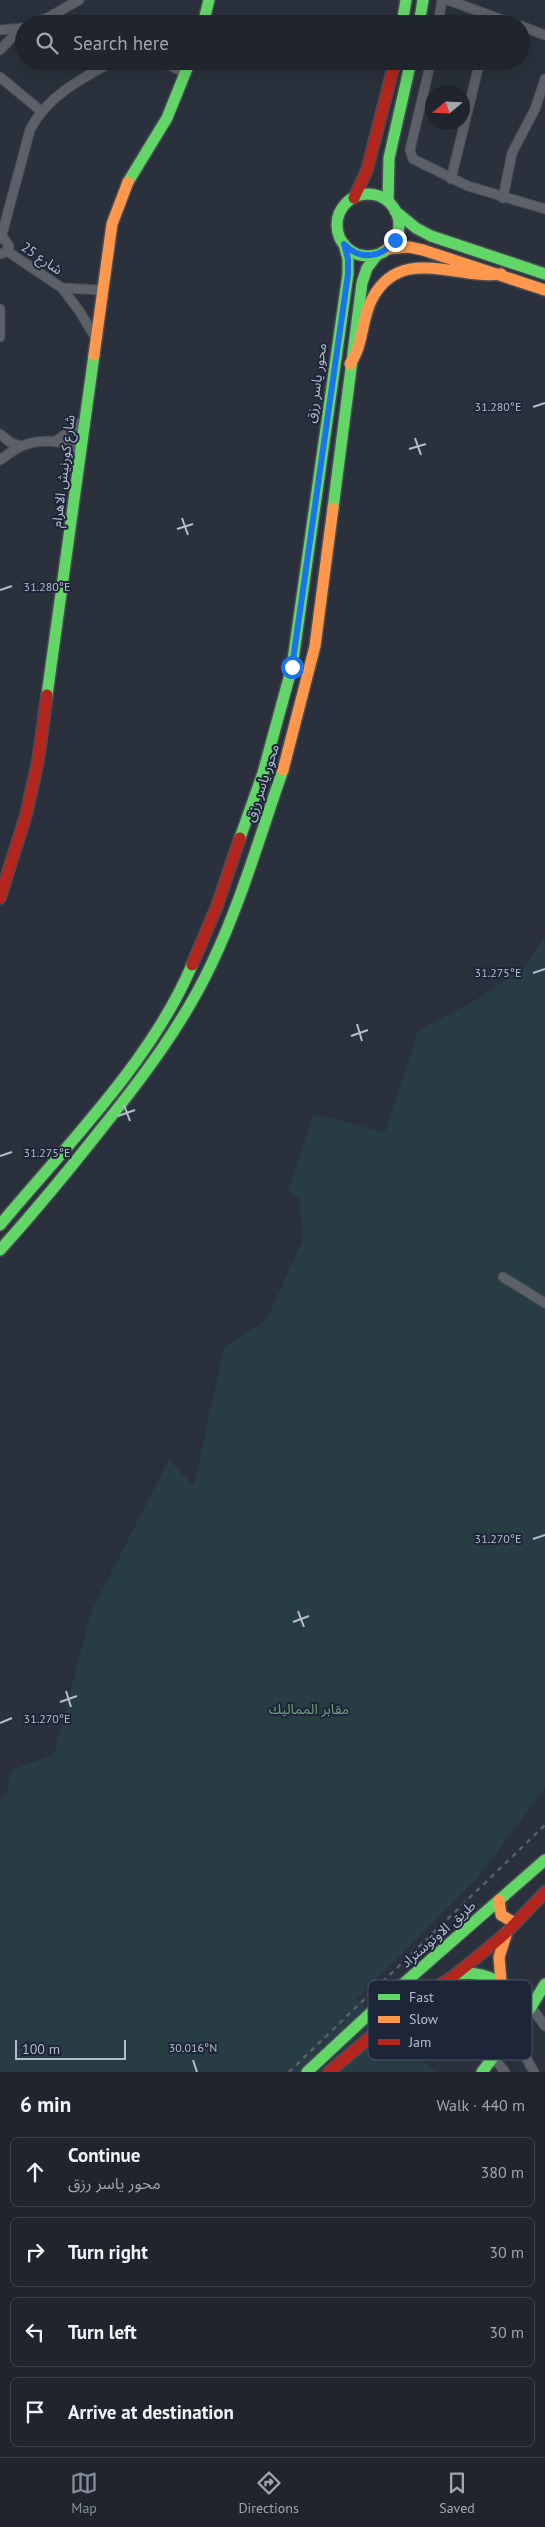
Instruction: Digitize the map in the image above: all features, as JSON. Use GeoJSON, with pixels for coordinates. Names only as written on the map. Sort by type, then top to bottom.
{"type":"FeatureCollection","features":[{"type":"Feature","properties":{"kind":"main road"},"geometry":{"type":"LineString","coordinates":[[205,15],[209,0]]}},
{"type":"Feature","properties":{"kind":"main road"},"geometry":{"type":"LineString","coordinates":[[404,15],[406,0]]}},
{"type":"Feature","properties":{"kind":"main road"},"geometry":{"type":"LineString","coordinates":[[420,15],[423,0]]}},
{"type":"Feature","properties":{"kind":"main road","name":"شارع كورنيش الاهرام"},"geometry":{"type":"LineString","coordinates":[[0,898],[35,779],[112,224],[118,201],[167,118],[187,70]]}},
{"type":"Feature","properties":{"kind":"main road"},"geometry":{"type":"LineString","coordinates":[[393,70],[368,170],[354,198],[341,210],[338,222],[339,234],[344,244],[359,254],[409,248],[423,250],[545,290]]}},
{"type":"Feature","properties":{"kind":"main road"},"geometry":{"type":"LineString","coordinates":[[382,252],[397,234],[399,222],[392,206],[389,158],[409,70]]}},
{"type":"Feature","properties":{"kind":"main road"},"geometry":{"type":"LineString","coordinates":[[354,198],[372,194],[392,206],[409,223],[431,236],[545,274]]}},
{"type":"Feature","properties":{"kind":"main road","name":"محور ياسر رزق"},"geometry":{"type":"LineString","coordinates":[[0,1225],[122,1080],[151,1040],[188,975],[217,906],[262,773],[292,667],[348,274],[348,259],[344,244]]}},
{"type":"Feature","properties":{"kind":"main road","name":"محور ياسر رزق"},"geometry":{"type":"LineString","coordinates":[[0,1250],[45,1200],[156,1060],[197,992],[234,911],[277,789],[311,665],[342,444],[350,364],[364,275],[382,252]]}},
{"type":"Feature","properties":{"kind":"main road"},"geometry":{"type":"LineString","coordinates":[[350,364],[361,347],[369,306],[373,298],[384,284],[400,273],[427,266],[468,276],[501,274]]}},
{"type":"Feature","properties":{"kind":"main road","name":"طريق الاوتوستراد"},"geometry":{"type":"LineString","coordinates":[[408,1980],[545,1860]]}},
{"type":"Feature","properties":{"kind":"main road"},"geometry":{"type":"LineString","coordinates":[[448,1980],[507,1932],[545,1892]]}},
{"type":"Feature","properties":{"kind":"main road"},"geometry":{"type":"LineString","coordinates":[[499,1900],[501,1914],[506,1920],[515,1923]]}},
{"type":"Feature","properties":{"kind":"main road"},"geometry":{"type":"LineString","coordinates":[[470,1926],[484,1930],[489,1940],[487,1949]]}},
{"type":"Feature","properties":{"kind":"main road"},"geometry":{"type":"LineString","coordinates":[[501,1980],[499,1958],[507,1932]]}},
{"type":"Feature","properties":{"kind":"main road"},"geometry":{"type":"LineString","coordinates":[[455,1975],[464,1972],[484,1973],[499,1980]]}},
{"type":"Feature","properties":{"kind":"main road"},"geometry":{"type":"LineString","coordinates":[[532,2005],[545,1984]]}},
{"type":"Feature","properties":{"kind":"main road","name":"طريق الاوتوستراد"},"geometry":{"type":"LineString","coordinates":[[307,2072],[368,2015]]}},
{"type":"Feature","properties":{"kind":"main road"},"geometry":{"type":"LineString","coordinates":[[329,2072],[368,2039]]}},
{"type":"Feature","properties":{"kind":"main road"},"geometry":{"type":"LineString","coordinates":[[482,2072],[491,2060]]}},
{"type":"Feature","properties":{"kind":"street"},"geometry":{"type":"LineString","coordinates":[[53,15],[79,0]]}},
{"type":"Feature","properties":{"kind":"street"},"geometry":{"type":"LineString","coordinates":[[440,15],[442,0]]}},
{"type":"Feature","properties":{"kind":"street"},"geometry":{"type":"LineString","coordinates":[[448,0],[480,15]]}},
{"type":"Feature","properties":{"kind":"street"},"geometry":{"type":"LineString","coordinates":[[0,30],[15,28]]}},
{"type":"Feature","properties":{"kind":"street"},"geometry":{"type":"LineString","coordinates":[[530,29],[545,35]]}},
{"type":"Feature","properties":{"kind":"street"},"geometry":{"type":"LineString","coordinates":[[0,50],[15,34]]}},
{"type":"Feature","properties":{"kind":"street"},"geometry":{"type":"LineString","coordinates":[[4,252],[8,244],[0,238],[30,130],[41,111],[57,96],[99,70]]}},
{"type":"Feature","properties":{"kind":"street"},"geometry":{"type":"LineString","coordinates":[[179,70],[186,74]]}},
{"type":"Feature","properties":{"kind":"street"},"geometry":{"type":"LineString","coordinates":[[429,70],[411,153],[418,163],[451,179],[503,198],[545,208]]}},
{"type":"Feature","properties":{"kind":"street"},"geometry":{"type":"LineString","coordinates":[[451,179],[478,70]]}},
{"type":"Feature","properties":{"kind":"street"},"geometry":{"type":"LineString","coordinates":[[0,77],[41,111]]}},
{"type":"Feature","properties":{"kind":"street"},"geometry":{"type":"LineString","coordinates":[[503,198],[512,153],[536,109],[545,79]]}},
{"type":"Feature","properties":{"kind":"street","name":"شارع 25"},"geometry":{"type":"LineString","coordinates":[[4,252],[62,288],[80,312],[95,338]]}},
{"type":"Feature","properties":{"kind":"street","name":"شارع 25"},"geometry":{"type":"LineString","coordinates":[[62,288],[102,290]]}},
{"type":"Feature","properties":{"kind":"street"},"geometry":{"type":"LineString","coordinates":[[0,309],[0,336]]}},
{"type":"Feature","properties":{"kind":"street"},"geometry":{"type":"LineString","coordinates":[[55,441],[85,420]]}},
{"type":"Feature","properties":{"kind":"street"},"geometry":{"type":"LineString","coordinates":[[0,434],[11,443],[21,446],[55,441],[67,442],[80,452]]}},
{"type":"Feature","properties":{"kind":"street"},"geometry":{"type":"LineString","coordinates":[[0,460],[21,446]]}},
{"type":"Feature","properties":{"kind":"street"},"geometry":{"type":"LineString","coordinates":[[503,1278],[545,1302]]}},
{"type":"Feature","properties":{"kind":"street"},"geometry":{"type":"LineString","coordinates":[[532,2008],[545,2026]]}},
{"type":"Feature","properties":{"kind":"street"},"geometry":{"type":"LineString","coordinates":[[495,2060],[505,2072]]}},
{"type":"Feature","properties":{"kind":"street"},"geometry":{"type":"LineString","coordinates":[[527,2060],[534,2072]]}},
{"type":"Feature","properties":{"kind":"green space","name":"مقابر المماليك"},"geometry":{"type":"Polygon","coordinates":[[[545,937],[545,1788],[477,1879],[376,1980],[368,1980],[368,1988],[357,1999],[368,2009],[368,2060],[423,2060],[436,2072],[0,2072],[0,1799],[6,1793],[12,1770],[54,1754],[91,1612],[169,1460],[194,1486],[224,1347],[266,1321],[303,1239],[299,1199],[288,1191],[314,1114],[385,1132],[418,1031],[471,1003],[524,968],[545,937]]]}},
{"type":"Feature","properties":{"kind":"railway"},"geometry":{"type":"LineString","coordinates":[[384,1980],[545,1825]]}},
{"type":"Feature","properties":{"kind":"railway"},"geometry":{"type":"LineString","coordinates":[[289,2072],[368,1996]]}},
{"type":"Feature","properties":{"kind":"traffic: fast"},"geometry":{"type":"LineString","coordinates":[[205,15],[209,0]]}},
{"type":"Feature","properties":{"kind":"traffic: fast"},"geometry":{"type":"LineString","coordinates":[[404,15],[406,0]]}},
{"type":"Feature","properties":{"kind":"traffic: fast"},"geometry":{"type":"LineString","coordinates":[[420,15],[423,0]]}},
{"type":"Feature","properties":{"kind":"traffic: fast"},"geometry":{"type":"LineString","coordinates":[[128,182],[167,118],[186,70]]}},
{"type":"Feature","properties":{"kind":"traffic: fast"},"geometry":{"type":"LineString","coordinates":[[388,201],[389,158],[409,70]]}},
{"type":"Feature","properties":{"kind":"traffic: fast"},"geometry":{"type":"LineString","coordinates":[[368,194],[380,197],[390,203],[396,213],[399,225],[396,237],[390,247],[380,253],[368,256],[356,253],[346,247],[340,237],[337,225],[340,213],[346,203],[356,197],[368,194]]}},
{"type":"Feature","properties":{"kind":"traffic: fast"},"geometry":{"type":"LineString","coordinates":[[395,211],[416,228],[431,236],[545,274]]}},
{"type":"Feature","properties":{"kind":"traffic: fast"},"geometry":{"type":"LineString","coordinates":[[240,838],[263,773],[292,667],[348,274],[348,259],[344,244]]}},
{"type":"Feature","properties":{"kind":"traffic: fast"},"geometry":{"type":"LineString","coordinates":[[333,508],[362,283],[367,268],[377,255]]}},
{"type":"Feature","properties":{"kind":"traffic: fast"},"geometry":{"type":"LineString","coordinates":[[47,695],[94,355]]}},
{"type":"Feature","properties":{"kind":"traffic: fast"},"geometry":{"type":"LineString","coordinates":[[0,1250],[52,1190],[117,1109],[147,1070],[188,1008],[211,965],[232,918],[283,770]]}},
{"type":"Feature","properties":{"kind":"traffic: fast"},"geometry":{"type":"LineString","coordinates":[[0,1225],[106,1101],[131,1068],[175,1000],[192,965]]}},
{"type":"Feature","properties":{"kind":"traffic: fast"},"geometry":{"type":"LineString","coordinates":[[408,1980],[545,1860]]}},
{"type":"Feature","properties":{"kind":"traffic: fast"},"geometry":{"type":"LineString","coordinates":[[457,1974],[479,1974],[495,1980]]}},
{"type":"Feature","properties":{"kind":"traffic: fast"},"geometry":{"type":"LineString","coordinates":[[532,2005],[545,1984]]}},
{"type":"Feature","properties":{"kind":"traffic: fast"},"geometry":{"type":"LineString","coordinates":[[307,2072],[368,2015]]}},
{"type":"Feature","properties":{"kind":"traffic: fast"},"geometry":{"type":"LineString","coordinates":[[482,2072],[491,2060]]}},
{"type":"Feature","properties":{"kind":"traffic: slow"},"geometry":{"type":"LineString","coordinates":[[94,355],[112,224],[128,182]]}},
{"type":"Feature","properties":{"kind":"traffic: slow"},"geometry":{"type":"LineString","coordinates":[[387,249],[409,247],[423,250],[545,290]]}},
{"type":"Feature","properties":{"kind":"traffic: slow"},"geometry":{"type":"LineString","coordinates":[[350,364],[358,348],[368,307],[372,299],[384,282],[398,273],[414,269],[431,268],[484,275],[501,274]]}},
{"type":"Feature","properties":{"kind":"traffic: slow"},"geometry":{"type":"LineString","coordinates":[[283,770],[315,646],[333,508]]}},
{"type":"Feature","properties":{"kind":"traffic: slow"},"geometry":{"type":"LineString","coordinates":[[499,1900],[501,1915],[515,1923]]}},
{"type":"Feature","properties":{"kind":"traffic: slow"},"geometry":{"type":"LineString","coordinates":[[501,1980],[499,1957],[507,1932]]}},
{"type":"Feature","properties":{"kind":"traffic: jam"},"geometry":{"type":"LineString","coordinates":[[354,198],[367,170],[393,70]]}},
{"type":"Feature","properties":{"kind":"traffic: jam"},"geometry":{"type":"LineString","coordinates":[[0,898],[26,815],[38,761],[47,695]]}},
{"type":"Feature","properties":{"kind":"traffic: jam"},"geometry":{"type":"LineString","coordinates":[[192,965],[217,906],[240,838]]}},
{"type":"Feature","properties":{"kind":"traffic: jam"},"geometry":{"type":"LineString","coordinates":[[448,1980],[507,1932],[545,1892]]}},
{"type":"Feature","properties":{"kind":"traffic: jam"},"geometry":{"type":"LineString","coordinates":[[329,2072],[368,2039]]}},
{"type":"Feature","properties":{"kind":"route"},"geometry":{"type":"LineString","coordinates":[[292,667],[334,360],[348,274],[348,259],[344,244],[353,252],[371,256],[387,249],[395,240]]}}]}
